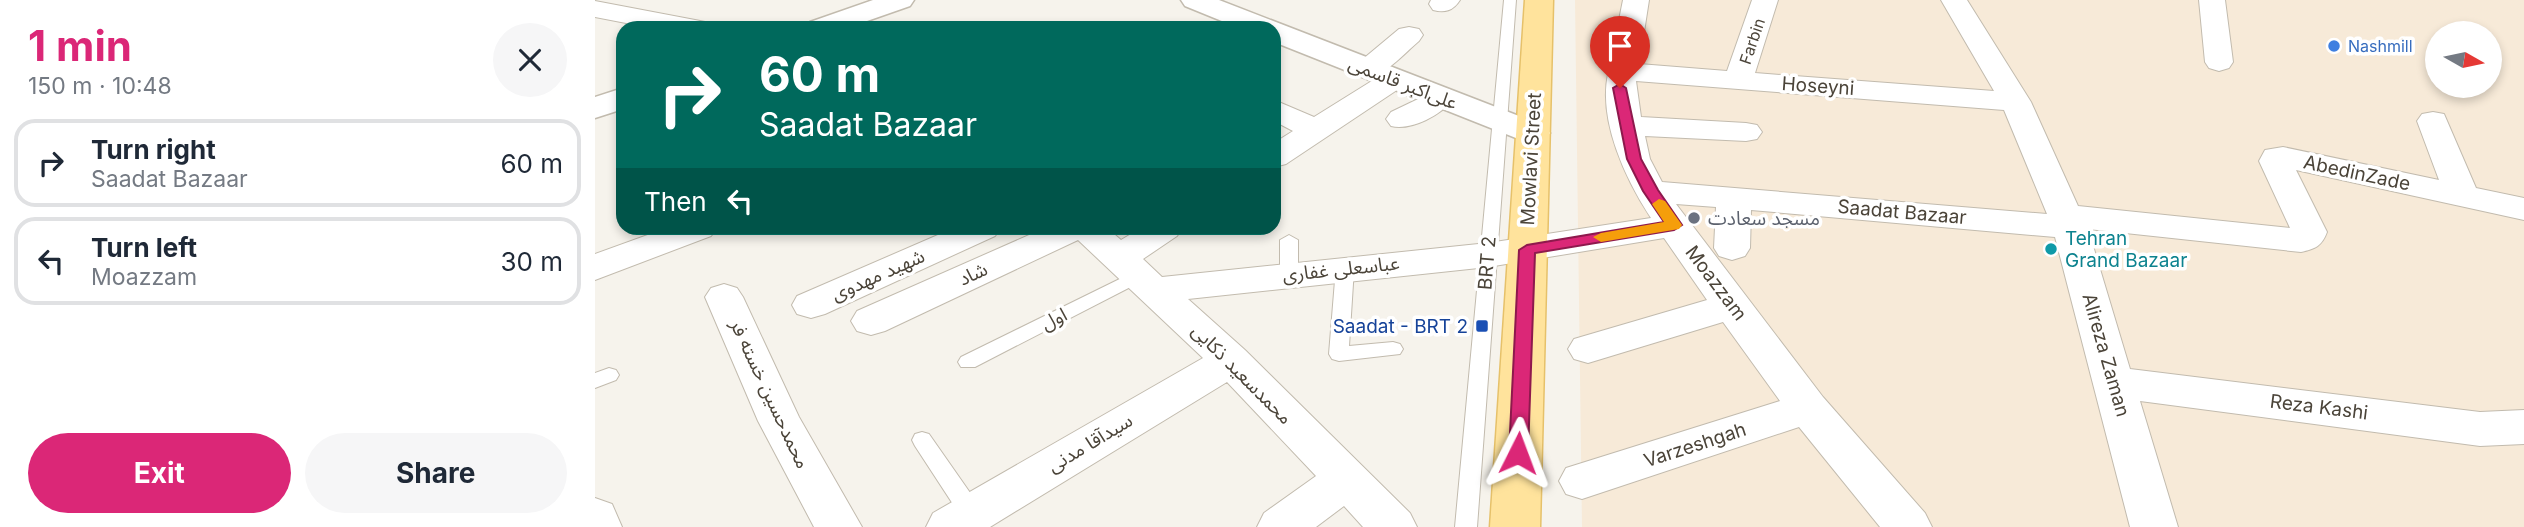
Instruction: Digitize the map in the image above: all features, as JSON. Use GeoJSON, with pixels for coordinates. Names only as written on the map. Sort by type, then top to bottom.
{"type":"FeatureCollection","features":[{"type":"Feature","properties":{"kind":"main road","name":"Mowlavi Street"},"geometry":{"type":"LineString","coordinates":[[1515,527],[1527,250],[1516,127],[1539,0]]}},
{"type":"Feature","properties":{"kind":"street"},"geometry":{"type":"LineString","coordinates":[[840,21],[900,0]]}},
{"type":"Feature","properties":{"kind":"street"},"geometry":{"type":"LineString","coordinates":[[1195,0],[1247,21]]}},
{"type":"Feature","properties":{"kind":"street","name":"Moazzam"},"geometry":{"type":"LineString","coordinates":[[1636,0],[1620,88],[1634,159],[1650,191],[1808,408],[1908,527]]}},
{"type":"Feature","properties":{"kind":"street","name":"Farbin"},"geometry":{"type":"LineString","coordinates":[[1738,81],[1765,0]]}},
{"type":"Feature","properties":{"kind":"street","name":"Alireza Zaman"},"geometry":{"type":"LineString","coordinates":[[1954,0],[2016,102],[2068,222],[2154,527]]}},
{"type":"Feature","properties":{"kind":"street"},"geometry":{"type":"LineString","coordinates":[[2212,0],[2219,62]]}},
{"type":"Feature","properties":{"kind":"street"},"geometry":{"type":"LineString","coordinates":[[595,9],[658,21]]}},
{"type":"Feature","properties":{"kind":"street","name":"علی‌اکبر قاسمی"},"geometry":{"type":"LineString","coordinates":[[1281,35],[1516,127]]}},
{"type":"Feature","properties":{"kind":"street"},"geometry":{"type":"LineString","coordinates":[[1281,152],[1316,130],[1380,75],[1409,35]]}},
{"type":"Feature","properties":{"kind":"street","name":"Hoseyni"},"geometry":{"type":"LineString","coordinates":[[1621,71],[1738,81],[1860,75],[2016,102]]}},
{"type":"Feature","properties":{"kind":"street"},"geometry":{"type":"LineString","coordinates":[[1402,119],[1439,98]]}},
{"type":"Feature","properties":{"kind":"street"},"geometry":{"type":"LineString","coordinates":[[595,108],[616,100]]}},
{"type":"Feature","properties":{"kind":"street"},"geometry":{"type":"LineString","coordinates":[[1281,112],[1316,130]]}},
{"type":"Feature","properties":{"kind":"street"},"geometry":{"type":"LineString","coordinates":[[2433,121],[2462,196]]}},
{"type":"Feature","properties":{"kind":"street"},"geometry":{"type":"LineString","coordinates":[[1628,126],[1746,132]]}},
{"type":"Feature","properties":{"kind":"street","name":"AbedinZade"},"geometry":{"type":"LineString","coordinates":[[2307,238],[2309,232],[2275,161],[2277,158],[2524,209]]}},
{"type":"Feature","properties":{"kind":"street","name":"Saadat Bazaar"},"geometry":{"type":"LineString","coordinates":[[1650,191],[2301,241],[2307,238]]}},
{"type":"Feature","properties":{"kind":"street"},"geometry":{"type":"LineString","coordinates":[[1732,248],[1734,196]]}},
{"type":"Feature","properties":{"kind":"street"},"geometry":{"type":"LineString","coordinates":[[1527,250],[1674,225]]}},
{"type":"Feature","properties":{"kind":"street"},"geometry":{"type":"LineString","coordinates":[[595,268],[681,235]]}},
{"type":"Feature","properties":{"kind":"street","name":"شهید مهدوی"},"geometry":{"type":"LineString","coordinates":[[811,305],[967,235]]}},
{"type":"Feature","properties":{"kind":"street","name":"شاد"},"geometry":{"type":"LineString","coordinates":[[871,321],[1059,235]]}},
{"type":"Feature","properties":{"kind":"street","name":"محمدسعید ذکایی"},"geometry":{"type":"LineString","coordinates":[[1094,235],[1231,359],[1392,527]]}},
{"type":"Feature","properties":{"kind":"street"},"geometry":{"type":"LineString","coordinates":[[1139,274],[1161,235]]}},
{"type":"Feature","properties":{"kind":"street","name":"عباسعلی غفاری"},"geometry":{"type":"LineString","coordinates":[[1139,274],[1289,257],[1345,268],[1527,250]]}},
{"type":"Feature","properties":{"kind":"street","name":"محمدحسین خسته فر"},"geometry":{"type":"LineString","coordinates":[[724,297],[779,421],[838,527]]}},
{"type":"Feature","properties":{"kind":"street"},"geometry":{"type":"LineString","coordinates":[[1588,349],[1733,306]]}},
{"type":"Feature","properties":{"kind":"street","name":"سیدآقا مدنی"},"geometry":{"type":"LineString","coordinates":[[961,520],[1231,359]]}},
{"type":"Feature","properties":{"kind":"street","name":"Reza Kashi"},"geometry":{"type":"LineString","coordinates":[[2114,382],[2480,429],[2524,427]]}},
{"type":"Feature","properties":{"kind":"street","name":"Varzeshgah"},"geometry":{"type":"LineString","coordinates":[[1582,481],[1808,408]]}},
{"type":"Feature","properties":{"kind":"street"},"geometry":{"type":"LineString","coordinates":[[1281,527],[1346,479]]}},
{"type":"Feature","properties":{"kind":"street"},"geometry":{"type":"LineString","coordinates":[[595,517],[598,527]]}},
{"type":"Feature","properties":{"kind":"lane","name":"BRT 2"},"geometry":{"type":"LineString","coordinates":[[1466,527],[1488,255],[1516,127],[1510,0]]}},
{"type":"Feature","properties":{"kind":"lane"},"geometry":{"type":"LineString","coordinates":[[1345,268],[1339,354],[1393,349]]}},
{"type":"Feature","properties":{"kind":"lane","name":"اول"},"geometry":{"type":"LineString","coordinates":[[968,362],[1139,274]]}},
{"type":"Feature","properties":{"kind":"lane"},"geometry":{"type":"LineString","coordinates":[[922,440],[961,520]]}},
{"type":"Feature","properties":{"kind":"shaded area","name":"Tehran Grand Bazaar"},"geometry":{"type":"Polygon","coordinates":[[[1575,0],[2524,0],[2524,527],[1582,527],[1575,0]]]}},
{"type":"Feature","properties":{"kind":"slow traffic"},"geometry":{"type":"LineString","coordinates":[[1601,237],[1674,225],[1659,204]]}},
{"type":"Feature","properties":{"kind":"place","name":"Nashmill"},"geometry":{"type":"Point","coordinates":[2334,46]}},
{"type":"Feature","properties":{"kind":"place","name":"مسجد سعادت"},"geometry":{"type":"Point","coordinates":[1694,218]}},
{"type":"Feature","properties":{"kind":"place","name":"Tehran Grand Bazaar"},"geometry":{"type":"Point","coordinates":[2051,249]}},
{"type":"Feature","properties":{"kind":"place","name":"Saadat - BRT 2"},"geometry":{"type":"Point","coordinates":[1482,326]}},
{"type":"Feature","properties":{"kind":"route"},"geometry":{"type":"LineString","coordinates":[[1518,453],[1527,250],[1674,225],[1650,191],[1634,159],[1620,88]]}}]}
